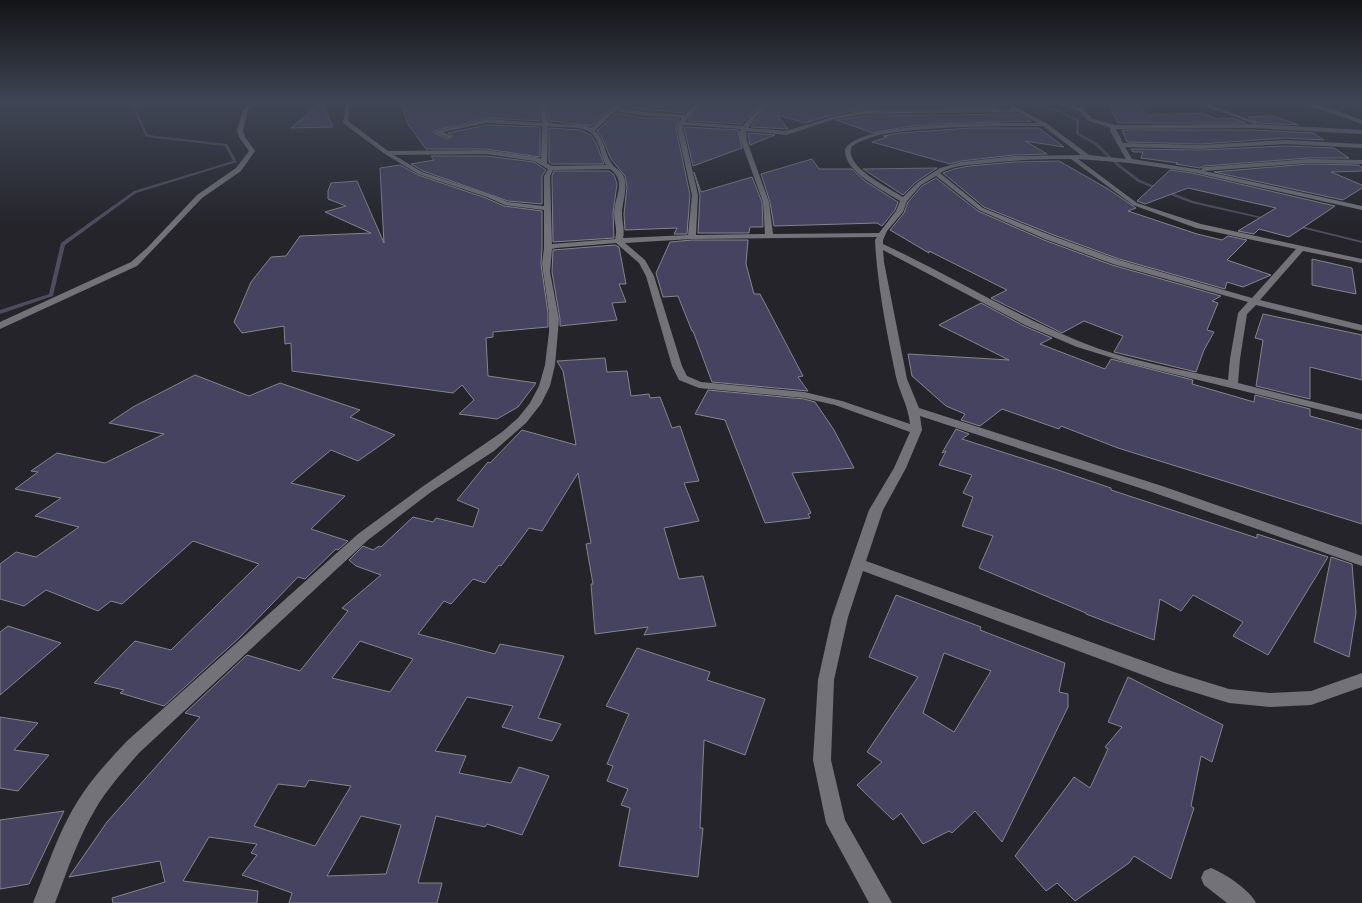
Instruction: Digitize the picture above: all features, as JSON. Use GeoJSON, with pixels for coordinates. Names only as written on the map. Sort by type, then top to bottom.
{"type":"FeatureCollection","features":[{"type":"Feature","properties":{"kind":"street"},"geometry":{"type":"LineString","coordinates":[[0,326],[134,264],[148,253],[191,207],[196,199],[220,185],[244,165],[246,157],[252,151],[248,144]]}},
{"type":"Feature","properties":{"kind":"street"},"geometry":{"type":"LineString","coordinates":[[375,144],[420,174],[489,196],[503,203],[547,208]]}},
{"type":"Feature","properties":{"kind":"street"},"geometry":{"type":"LineString","coordinates":[[544,144],[544,163]]}},
{"type":"Feature","properties":{"kind":"street"},"geometry":{"type":"LineString","coordinates":[[601,144],[611,167],[618,172],[622,179],[623,194],[618,213],[620,237],[618,242]]}},
{"type":"Feature","properties":{"kind":"street"},"geometry":{"type":"LineString","coordinates":[[682,144],[695,195],[692,237]]}},
{"type":"Feature","properties":{"kind":"street"},"geometry":{"type":"LineString","coordinates":[[745,144],[766,202],[770,235]]}},
{"type":"Feature","properties":{"kind":"street"},"geometry":{"type":"LineString","coordinates":[[851,144],[848,149],[848,154],[859,171],[865,177],[904,200]]}},
{"type":"Feature","properties":{"kind":"street"},"geometry":{"type":"LineString","coordinates":[[1074,144],[1093,157]]}},
{"type":"Feature","properties":{"kind":"street"},"geometry":{"type":"LineString","coordinates":[[1121,145],[1200,147],[1248,144]]}},
{"type":"Feature","properties":{"kind":"street"},"geometry":{"type":"LineString","coordinates":[[1326,144],[1362,146]]}},
{"type":"Feature","properties":{"kind":"street"},"geometry":{"type":"LineString","coordinates":[[1121,145],[1130,160]]}},
{"type":"Feature","properties":{"kind":"street"},"geometry":{"type":"LineString","coordinates":[[387,153],[486,152],[520,156],[544,163],[551,168],[611,167]]}},
{"type":"Feature","properties":{"kind":"street"},"geometry":{"type":"LineString","coordinates":[[1072,157],[1135,204],[1199,226],[1362,260]]}},
{"type":"Feature","properties":{"kind":"street"},"geometry":{"type":"LineString","coordinates":[[881,903],[836,823],[822,760],[826,680],[840,617],[876,510],[900,468],[916,430],[914,410],[902,379],[883,282],[881,240],[884,230],[899,212],[904,200],[919,184],[936,173],[950,167],[976,161],[1013,158],[1093,157],[1130,160],[1192,170],[1362,208]]}},
{"type":"Feature","properties":{"kind":"street"},"geometry":{"type":"LineString","coordinates":[[1192,170],[1308,161],[1362,162]]}},
{"type":"Feature","properties":{"kind":"street"},"geometry":{"type":"LineString","coordinates":[[44,903],[66,845],[89,801],[111,771],[133,747],[363,537],[398,513],[436,483],[472,460],[506,435],[537,401],[546,383],[550,365],[553,334],[554,314],[546,269],[548,248],[547,176],[551,168]]}},
{"type":"Feature","properties":{"kind":"street"},"geometry":{"type":"LineString","coordinates":[[936,173],[948,181],[981,209],[1020,226],[1115,262],[1252,302],[1362,328]]}},
{"type":"Feature","properties":{"kind":"street"},"geometry":{"type":"LineString","coordinates":[[1336,202],[1362,200]]}},
{"type":"Feature","properties":{"kind":"street"},"geometry":{"type":"LineString","coordinates":[[548,248],[555,246],[692,237],[770,235],[881,240],[942,278],[1052,334],[1120,358],[1362,417]]}},
{"type":"Feature","properties":{"kind":"street"},"geometry":{"type":"LineString","coordinates":[[618,242],[642,262],[650,276],[677,366],[683,378],[699,385],[804,395],[838,403],[916,430]]}},
{"type":"Feature","properties":{"kind":"street"},"geometry":{"type":"LineString","coordinates":[[1233,385],[1243,313],[1302,248]]}},
{"type":"Feature","properties":{"kind":"street"},"geometry":{"type":"LineString","coordinates":[[914,410],[1149,486],[1362,561]]}},
{"type":"Feature","properties":{"kind":"street"},"geometry":{"type":"LineString","coordinates":[[858,564],[1173,678],[1229,696],[1270,700],[1311,698],[1362,680]]}},
{"type":"Feature","properties":{"kind":"street"},"geometry":{"type":"LineString","coordinates":[[1211,878],[1245,903]]}},
{"type":"Feature","properties":{"kind":"building"},"geometry":{"type":"Polygon","coordinates":[[[422,144],[540,144],[540,157],[486,149],[426,149],[422,144]]]}},
{"type":"Feature","properties":{"kind":"building"},"geometry":{"type":"Polygon","coordinates":[[[549,144],[596,144],[604,164],[552,164],[549,162],[549,144]]]}},
{"type":"Feature","properties":{"kind":"building"},"geometry":{"type":"Polygon","coordinates":[[[605,144],[679,144],[690,195],[687,234],[674,234],[677,228],[625,230],[624,214],[627,187],[625,176],[611,159],[605,144]]]}},
{"type":"Feature","properties":{"kind":"building"},"geometry":{"type":"Polygon","coordinates":[[[688,144],[741,144],[742,148],[693,166],[688,144]]]}},
{"type":"Feature","properties":{"kind":"building"},"geometry":{"type":"Polygon","coordinates":[[[880,144],[1030,144],[1047,154],[1013,155],[961,161],[950,164],[880,144]]]}},
{"type":"Feature","properties":{"kind":"building"},"geometry":{"type":"Polygon","coordinates":[[[1045,144],[1060,144],[1064,147],[1045,144]]]}},
{"type":"Feature","properties":{"kind":"building"},"geometry":{"type":"Polygon","coordinates":[[[1285,146],[1334,148],[1349,158],[1308,158],[1204,166],[1200,168],[1176,164],[1178,163],[1141,158],[1143,152],[1133,152],[1131,149],[1201,150],[1285,146]]]}},
{"type":"Feature","properties":{"kind":"building"},"geometry":{"type":"Polygon","coordinates":[[[431,156],[486,156],[534,162],[546,170],[542,176],[542,204],[508,201],[423,171],[411,164],[434,160],[431,156]]]}},
{"type":"Feature","properties":{"kind":"building"},"geometry":{"type":"Polygon","coordinates":[[[812,159],[819,169],[852,169],[865,181],[898,202],[895,210],[882,226],[877,223],[774,226],[770,202],[761,174],[812,159]]]}},
{"type":"Feature","properties":{"kind":"building"},"geometry":{"type":"Polygon","coordinates":[[[1059,161],[1108,189],[1136,208],[1128,211],[1197,234],[1222,240],[1228,236],[1247,240],[1227,260],[1271,275],[1243,287],[1227,282],[1225,289],[1119,259],[984,207],[943,173],[969,166],[1014,162],[1059,161]]]}},
{"type":"Feature","properties":{"kind":"building"},"geometry":{"type":"Polygon","coordinates":[[[1308,164],[1359,165],[1362,168],[1362,171],[1331,172],[1362,185],[1362,188],[1343,200],[1214,172],[1308,164]]]}},
{"type":"Feature","properties":{"kind":"building"},"geometry":{"type":"Polygon","coordinates":[[[400,165],[418,175],[486,198],[504,206],[542,211],[541,264],[548,313],[548,327],[493,332],[493,337],[486,338],[488,376],[536,383],[518,407],[497,419],[459,414],[474,400],[462,385],[453,393],[292,371],[291,343],[285,344],[284,326],[242,333],[234,322],[251,282],[271,257],[286,256],[300,236],[371,233],[325,212],[346,206],[328,199],[328,191],[331,183],[357,181],[384,243],[380,168],[400,165]]]}},
{"type":"Feature","properties":{"kind":"building"},"geometry":{"type":"Polygon","coordinates":[[[937,168],[916,182],[903,195],[863,169],[937,168]]]}},
{"type":"Feature","properties":{"kind":"building"},"geometry":{"type":"Polygon","coordinates":[[[1170,170],[1192,173],[1335,206],[1289,237],[1259,229],[1254,234],[1238,231],[1276,208],[1188,188],[1145,204],[1137,201],[1170,170]]]}},
{"type":"Feature","properties":{"kind":"building"},"geometry":{"type":"Polygon","coordinates":[[[554,171],[609,171],[614,175],[617,184],[613,213],[614,238],[553,242],[552,176],[554,171]]]}},
{"type":"Feature","properties":{"kind":"building"},"geometry":{"type":"Polygon","coordinates":[[[694,172],[701,192],[752,177],[762,202],[763,227],[750,227],[749,233],[698,233],[700,195],[694,172]]]}},
{"type":"Feature","properties":{"kind":"building"},"geometry":{"type":"Polygon","coordinates":[[[936,178],[978,211],[1044,240],[1112,265],[1221,296],[1212,301],[1218,303],[1207,330],[1214,332],[1204,350],[1196,372],[1114,352],[1123,336],[1084,321],[1062,333],[991,298],[1007,290],[929,251],[929,253],[890,230],[904,213],[908,202],[922,186],[936,178]]]}},
{"type":"Feature","properties":{"kind":"building"},"geometry":{"type":"Polygon","coordinates":[[[692,240],[748,240],[746,264],[754,294],[760,294],[803,376],[798,377],[808,391],[712,382],[678,296],[663,297],[656,273],[670,242],[692,240]]]}},
{"type":"Feature","properties":{"kind":"building"},"geometry":{"type":"Polygon","coordinates":[[[615,245],[619,247],[626,284],[619,284],[626,302],[612,303],[617,320],[560,326],[552,272],[553,250],[615,245]]]}},
{"type":"Feature","properties":{"kind":"building"},"geometry":{"type":"Polygon","coordinates":[[[1312,259],[1352,268],[1356,294],[1312,285],[1312,259]]]}},
{"type":"Feature","properties":{"kind":"building"},"geometry":{"type":"Polygon","coordinates":[[[981,303],[1024,326],[1052,338],[1040,344],[1105,369],[1111,359],[1193,380],[1192,384],[1254,402],[1255,395],[1310,409],[1310,416],[1362,430],[1362,524],[1118,448],[1061,426],[1059,429],[1002,409],[980,426],[961,420],[965,414],[946,406],[912,376],[908,354],[1009,360],[939,325],[981,303]]]}},
{"type":"Feature","properties":{"kind":"building"},"geometry":{"type":"Polygon","coordinates":[[[1263,314],[1362,335],[1362,380],[1310,367],[1310,399],[1256,386],[1263,340],[1255,338],[1263,314]]]}},
{"type":"Feature","properties":{"kind":"building"},"geometry":{"type":"Polygon","coordinates":[[[605,358],[607,372],[627,371],[631,396],[649,394],[650,398],[660,397],[672,428],[680,426],[699,481],[684,483],[699,521],[664,528],[679,579],[703,576],[716,626],[644,635],[648,627],[595,634],[591,584],[593,584],[586,544],[591,543],[578,473],[542,531],[529,528],[501,566],[499,565],[485,583],[473,579],[451,604],[444,601],[418,634],[495,654],[500,644],[564,656],[538,718],[561,724],[552,741],[502,727],[513,706],[467,697],[435,751],[466,756],[459,773],[511,783],[519,767],[549,776],[522,835],[487,824],[485,827],[436,816],[418,883],[442,883],[437,903],[289,903],[292,893],[242,875],[257,855],[251,853],[257,844],[209,837],[183,881],[258,891],[257,903],[113,903],[112,898],[165,882],[160,861],[69,877],[107,822],[200,717],[185,713],[247,655],[300,671],[348,611],[342,608],[381,575],[356,566],[349,560],[363,546],[373,550],[379,546],[381,547],[413,517],[433,522],[436,518],[473,527],[479,509],[457,500],[488,462],[490,463],[522,430],[576,445],[563,371],[557,361],[605,358]],[[360,641],[332,678],[390,692],[413,659],[360,641]],[[309,780],[305,787],[278,784],[254,826],[315,846],[351,786],[309,780]],[[361,816],[327,876],[386,874],[401,825],[361,816]]]}},
{"type":"Feature","properties":{"kind":"building"},"geometry":{"type":"Polygon","coordinates":[[[195,375],[249,396],[280,383],[360,410],[350,417],[395,435],[358,461],[331,450],[291,483],[345,496],[311,529],[348,541],[338,550],[336,549],[305,579],[298,577],[239,638],[164,706],[120,693],[124,690],[94,683],[135,641],[171,650],[259,564],[193,541],[122,604],[111,601],[98,611],[46,590],[24,606],[0,599],[0,564],[16,552],[36,557],[79,527],[35,516],[61,498],[15,489],[38,472],[31,471],[57,453],[105,463],[164,434],[109,423],[133,407],[195,375]]]}},
{"type":"Feature","properties":{"kind":"building"},"geometry":{"type":"Polygon","coordinates":[[[708,390],[804,399],[815,402],[834,430],[854,468],[792,473],[811,513],[808,514],[810,518],[765,523],[725,420],[695,414],[708,390]]]}},
{"type":"Feature","properties":{"kind":"building"},"geometry":{"type":"Polygon","coordinates":[[[956,429],[969,434],[962,439],[1257,538],[1257,534],[1328,557],[1268,655],[1233,636],[1243,622],[1193,595],[1181,611],[1160,599],[1154,640],[1086,614],[979,568],[993,536],[962,526],[973,497],[963,493],[972,475],[939,465],[946,451],[942,453],[956,429]]]}},
{"type":"Feature","properties":{"kind":"building"},"geometry":{"type":"Polygon","coordinates":[[[1331,557],[1352,564],[1356,613],[1349,657],[1314,642],[1331,557]]]}},
{"type":"Feature","properties":{"kind":"building"},"geometry":{"type":"Polygon","coordinates":[[[896,595],[981,627],[980,630],[1065,663],[1059,692],[1068,694],[1068,707],[1002,842],[975,811],[952,833],[949,831],[923,844],[901,813],[893,820],[857,785],[882,762],[867,752],[918,677],[869,657],[896,595]],[[944,653],[923,713],[954,732],[991,671],[944,653]]]}},
{"type":"Feature","properties":{"kind":"building"},"geometry":{"type":"Polygon","coordinates":[[[8,626],[61,643],[0,695],[0,632],[8,626]]]}},
{"type":"Feature","properties":{"kind":"building"},"geometry":{"type":"Polygon","coordinates":[[[637,648],[710,672],[707,680],[765,699],[745,755],[704,740],[700,828],[703,828],[698,877],[619,866],[630,808],[621,805],[628,789],[607,781],[613,766],[607,764],[629,714],[606,706],[637,648]]]}},
{"type":"Feature","properties":{"kind":"building"},"geometry":{"type":"Polygon","coordinates":[[[1128,677],[1223,725],[1212,762],[1201,756],[1191,806],[1194,808],[1171,879],[1134,856],[1129,863],[1075,901],[1057,883],[1046,891],[1015,856],[1074,777],[1090,788],[1108,749],[1105,747],[1122,727],[1108,722],[1128,677]]]}},
{"type":"Feature","properties":{"kind":"building"},"geometry":{"type":"Polygon","coordinates":[[[0,717],[38,723],[14,750],[49,755],[18,791],[0,788],[0,717]]]}},
{"type":"Feature","properties":{"kind":"building"},"geometry":{"type":"Polygon","coordinates":[[[64,811],[29,884],[0,889],[0,820],[64,811]]]}},
{"type":"Feature","properties":{"kind":"waterway"},"geometry":{"type":"LineString","coordinates":[[0,312],[51,295],[63,244],[135,192],[235,162],[226,145],[218,144]]}},
{"type":"Feature","properties":{"kind":"waterway"},"geometry":{"type":"LineString","coordinates":[[1096,144],[1118,165],[1139,181],[1192,202],[1268,219]]}},
{"type":"Feature","properties":{"kind":"waterway"},"geometry":{"type":"LineString","coordinates":[[1295,225],[1362,242]]}}]}
